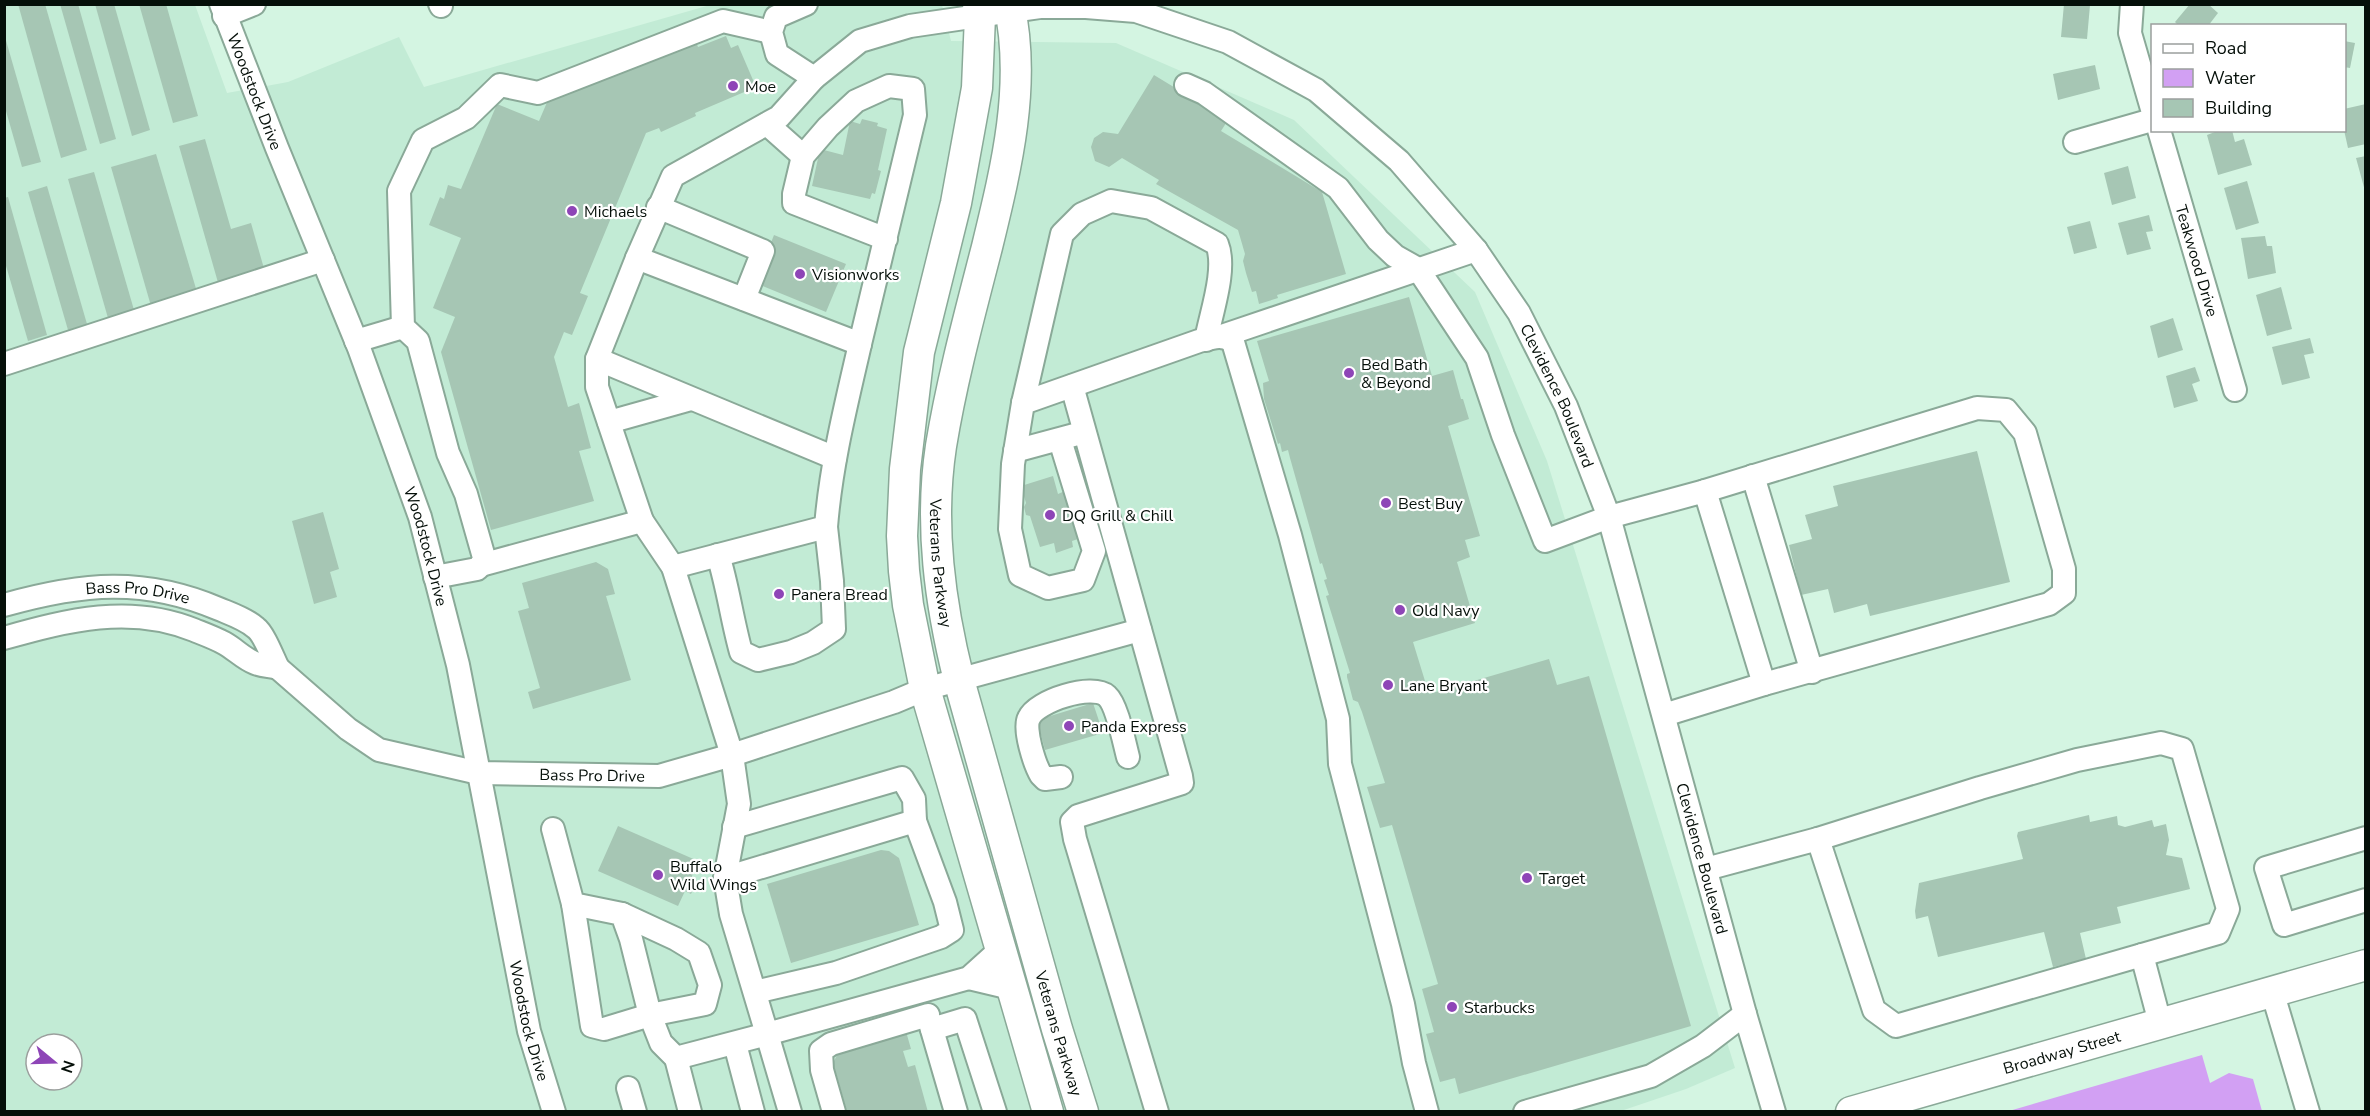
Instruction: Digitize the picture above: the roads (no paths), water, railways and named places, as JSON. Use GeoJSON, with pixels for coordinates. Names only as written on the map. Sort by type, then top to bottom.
{"type":"FeatureCollection","features":[{"type":"Feature","properties":{"kind":"main road","name":"Veterans Parkway"},"geometry":{"type":"LineString","coordinates":[[1010,8],[1017,70],[1005,173],[961,349],[941,447],[937,511],[939,587],[947,635],[959,681],[1057,1029],[1083,1112]]}},
{"type":"Feature","properties":{"kind":"main road","name":"Veterans Parkway"},"geometry":{"type":"LineString","coordinates":[[979,10],[977,88],[956,203],[919,352],[905,469],[902,536],[904,571],[908,605],[925,689],[1048,1112]]}},
{"type":"Feature","properties":{"kind":"main road","name":"Broadway Street"},"geometry":{"type":"LineString","coordinates":[[1851,1112],[2366,965]]}},
{"type":"Feature","properties":{"kind":"street"},"geometry":{"type":"LineString","coordinates":[[223,10],[254,4]]}},
{"type":"Feature","properties":{"kind":"street"},"geometry":{"type":"LineString","coordinates":[[435,577],[477,569],[485,561],[466,494],[448,453],[418,341],[403,327],[399,191],[423,140],[466,118],[500,85],[538,93],[723,21],[773,18],[806,4]]}},
{"type":"Feature","properties":{"kind":"street"},"geometry":{"type":"LineString","coordinates":[[2132,4],[2130,33],[2151,106]]}},
{"type":"Feature","properties":{"kind":"street","name":"Clevidence Boulevard"},"geometry":{"type":"LineString","coordinates":[[597,359],[658,207],[673,176],[779,117],[814,78],[860,41],[910,26],[979,10],[1086,7],[1136,11],[1228,42],[1317,90],[1400,161],[1476,250],[1519,314],[1566,406],[1609,517],[1774,1112]]}},
{"type":"Feature","properties":{"kind":"street","name":"Woodstock Drive"},"geometry":{"type":"LineString","coordinates":[[223,10],[356,341],[420,517],[458,665],[529,1031],[554,1112]]}},
{"type":"Feature","properties":{"kind":"street"},"geometry":{"type":"LineString","coordinates":[[773,18],[777,54],[814,78]]}},
{"type":"Feature","properties":{"kind":"street"},"geometry":{"type":"LineString","coordinates":[[1186,84],[1204,93],[1338,188],[1378,240],[1395,256],[1418,269],[1476,358],[1503,435],[1545,541],[1609,517],[1705,491],[1977,408],[2006,410],[2025,433],[2064,569],[2064,593],[2049,604],[1764,684],[1664,715]]}},
{"type":"Feature","properties":{"kind":"street"},"geometry":{"type":"LineString","coordinates":[[718,555],[727,583],[733,625],[741,652],[758,660],[791,652],[813,643],[834,629],[826,527],[835,458],[840,427],[886,239],[915,115],[913,89],[889,86],[856,100],[828,127],[803,156],[794,194],[794,203],[886,239]]}},
{"type":"Feature","properties":{"kind":"street"},"geometry":{"type":"LineString","coordinates":[[2075,142],[2151,120]]}},
{"type":"Feature","properties":{"kind":"street"},"geometry":{"type":"LineString","coordinates":[[767,124],[803,156]]}},
{"type":"Feature","properties":{"kind":"street","name":"Teakwood Drive"},"geometry":{"type":"LineString","coordinates":[[2160,132],[2235,390]]}},
{"type":"Feature","properties":{"kind":"street"},"geometry":{"type":"LineString","coordinates":[[1060,440],[1094,551],[1083,580],[1048,588],[1020,574],[1010,529],[1015,451],[1023,403],[1062,234],[1082,214],[1112,201],[1151,208],[1217,244],[1221,255],[1214,338]]}},
{"type":"Feature","properties":{"kind":"street"},"geometry":{"type":"LineString","coordinates":[[658,207],[763,251],[744,299]]}},
{"type":"Feature","properties":{"kind":"street"},"geometry":{"type":"LineString","coordinates":[[1023,403],[1476,250]]}},
{"type":"Feature","properties":{"kind":"street"},"geometry":{"type":"LineString","coordinates":[[637,258],[860,344]]}},
{"type":"Feature","properties":{"kind":"street"},"geometry":{"type":"LineString","coordinates":[[4,364],[323,260]]}},
{"type":"Feature","properties":{"kind":"street"},"geometry":{"type":"LineString","coordinates":[[356,341],[403,327]]}},
{"type":"Feature","properties":{"kind":"street"},"geometry":{"type":"LineString","coordinates":[[1214,338],[1227,337],[1233,342],[1290,536],[1338,719],[1340,764],[1403,1004],[1414,1063],[1427,1112]]}},
{"type":"Feature","properties":{"kind":"street"},"geometry":{"type":"LineString","coordinates":[[790,1112],[731,914],[725,878],[740,804],[732,755],[673,567],[642,521],[597,387],[597,359],[835,458]]}},
{"type":"Feature","properties":{"kind":"street"},"geometry":{"type":"LineString","coordinates":[[1072,386],[1182,776],[1182,783],[1078,816],[1072,822],[1157,1112]]}},
{"type":"Feature","properties":{"kind":"street"},"geometry":{"type":"LineString","coordinates":[[609,422],[692,399]]}},
{"type":"Feature","properties":{"kind":"street"},"geometry":{"type":"LineString","coordinates":[[1015,451],[1085,431]]}},
{"type":"Feature","properties":{"kind":"street"},"geometry":{"type":"LineString","coordinates":[[1753,476],[1812,672]]}},
{"type":"Feature","properties":{"kind":"street"},"geometry":{"type":"LineString","coordinates":[[1705,491],[1764,684]]}},
{"type":"Feature","properties":{"kind":"street"},"geometry":{"type":"LineString","coordinates":[[481,565],[642,521]]}},
{"type":"Feature","properties":{"kind":"street"},"geometry":{"type":"LineString","coordinates":[[673,567],[826,527]]}},
{"type":"Feature","properties":{"kind":"street","name":"Bass Pro Drive"},"geometry":{"type":"LineString","coordinates":[[4,605],[31,597],[93,586],[150,588],[202,602],[258,628],[278,668],[348,729],[379,750],[479,773],[659,776],[732,755],[894,702],[925,689],[1140,630]]}},
{"type":"Feature","properties":{"kind":"street","name":"Bass Pro Drive"},"geometry":{"type":"LineString","coordinates":[[4,638],[59,622],[91,617],[122,616],[161,621],[191,629],[224,643],[255,663],[278,668]]}},
{"type":"Feature","properties":{"kind":"street"},"geometry":{"type":"LineString","coordinates":[[1061,777],[1045,779],[1041,776],[1030,743],[1027,729],[1028,719],[1043,703],[1089,690],[1106,695],[1112,702],[1128,757]]}},
{"type":"Feature","properties":{"kind":"street"},"geometry":{"type":"LineString","coordinates":[[1706,869],[1818,839],[2077,760],[2162,743],[2182,749],[2228,909],[2218,933],[1896,1026],[1874,1010],[1818,839]]}},
{"type":"Feature","properties":{"kind":"street"},"geometry":{"type":"LineString","coordinates":[[734,827],[902,778],[914,799],[915,821],[945,903],[952,930],[941,937],[836,973],[754,992]]}},
{"type":"Feature","properties":{"kind":"street"},"geometry":{"type":"LineString","coordinates":[[725,878],[915,821]]}},
{"type":"Feature","properties":{"kind":"street"},"geometry":{"type":"LineString","coordinates":[[553,829],[573,904],[592,1026],[604,1029],[650,1015],[705,1004],[710,985],[699,953],[676,939],[622,915],[573,904]]}},
{"type":"Feature","properties":{"kind":"street"},"geometry":{"type":"LineString","coordinates":[[2366,838],[2266,868],[2284,925],[2366,900]]}},
{"type":"Feature","properties":{"kind":"street"},"geometry":{"type":"LineString","coordinates":[[622,915],[631,939],[650,1015],[662,1043],[676,1058],[690,1112]]}},
{"type":"Feature","properties":{"kind":"street"},"geometry":{"type":"LineString","coordinates":[[676,1058],[735,1044],[969,978],[1000,950]]}},
{"type":"Feature","properties":{"kind":"street"},"geometry":{"type":"LineString","coordinates":[[2142,955],[2160,1023]]}},
{"type":"Feature","properties":{"kind":"street"},"geometry":{"type":"LineString","coordinates":[[969,978],[1011,988]]}},
{"type":"Feature","properties":{"kind":"street"},"geometry":{"type":"LineString","coordinates":[[921,991],[956,1112]]}},
{"type":"Feature","properties":{"kind":"street"},"geometry":{"type":"LineString","coordinates":[[2272,992],[2308,1112]]}},
{"type":"Feature","properties":{"kind":"street"},"geometry":{"type":"LineString","coordinates":[[1525,1112],[1651,1076],[1703,1046],[1745,1014]]}},
{"type":"Feature","properties":{"kind":"street"},"geometry":{"type":"LineString","coordinates":[[834,1112],[822,1070],[821,1050],[831,1044],[930,1022],[965,1019],[995,1112]]}},
{"type":"Feature","properties":{"kind":"street"},"geometry":{"type":"LineString","coordinates":[[735,1044],[753,1112]]}},
{"type":"Feature","properties":{"kind":"street"},"geometry":{"type":"LineString","coordinates":[[628,1088],[635,1112]]}},
{"type":"Feature","properties":{"kind":"water"},"geometry":{"type":"Polygon","coordinates":[[[2202,1055],[2210,1083],[2229,1073],[2253,1079],[2262,1111],[2009,1111],[2202,1055]]]}},
{"type":"Feature","properties":{"kind":"place","name":"Moe"},"geometry":{"type":"Point","coordinates":[733,86]}},
{"type":"Feature","properties":{"kind":"place","name":"Michaels"},"geometry":{"type":"Point","coordinates":[572,211]}},
{"type":"Feature","properties":{"kind":"place","name":"Visionworks"},"geometry":{"type":"Point","coordinates":[800,274]}},
{"type":"Feature","properties":{"kind":"place","name":"Bed Bath & Beyond"},"geometry":{"type":"Point","coordinates":[1349,373]}},
{"type":"Feature","properties":{"kind":"place","name":"Best Buy"},"geometry":{"type":"Point","coordinates":[1386,503]}},
{"type":"Feature","properties":{"kind":"place","name":"DQ Grill & Chill"},"geometry":{"type":"Point","coordinates":[1050,515]}},
{"type":"Feature","properties":{"kind":"place","name":"Panera Bread"},"geometry":{"type":"Point","coordinates":[779,594]}},
{"type":"Feature","properties":{"kind":"place","name":"Old Navy"},"geometry":{"type":"Point","coordinates":[1400,610]}},
{"type":"Feature","properties":{"kind":"place","name":"Lane Bryant"},"geometry":{"type":"Point","coordinates":[1388,685]}},
{"type":"Feature","properties":{"kind":"place","name":"Panda Express"},"geometry":{"type":"Point","coordinates":[1069,726]}},
{"type":"Feature","properties":{"kind":"place","name":"Buffalo Wild Wings"},"geometry":{"type":"Point","coordinates":[658,875]}},
{"type":"Feature","properties":{"kind":"place","name":"Target"},"geometry":{"type":"Point","coordinates":[1527,878]}},
{"type":"Feature","properties":{"kind":"place","name":"Starbucks"},"geometry":{"type":"Point","coordinates":[1452,1007]}}]}
